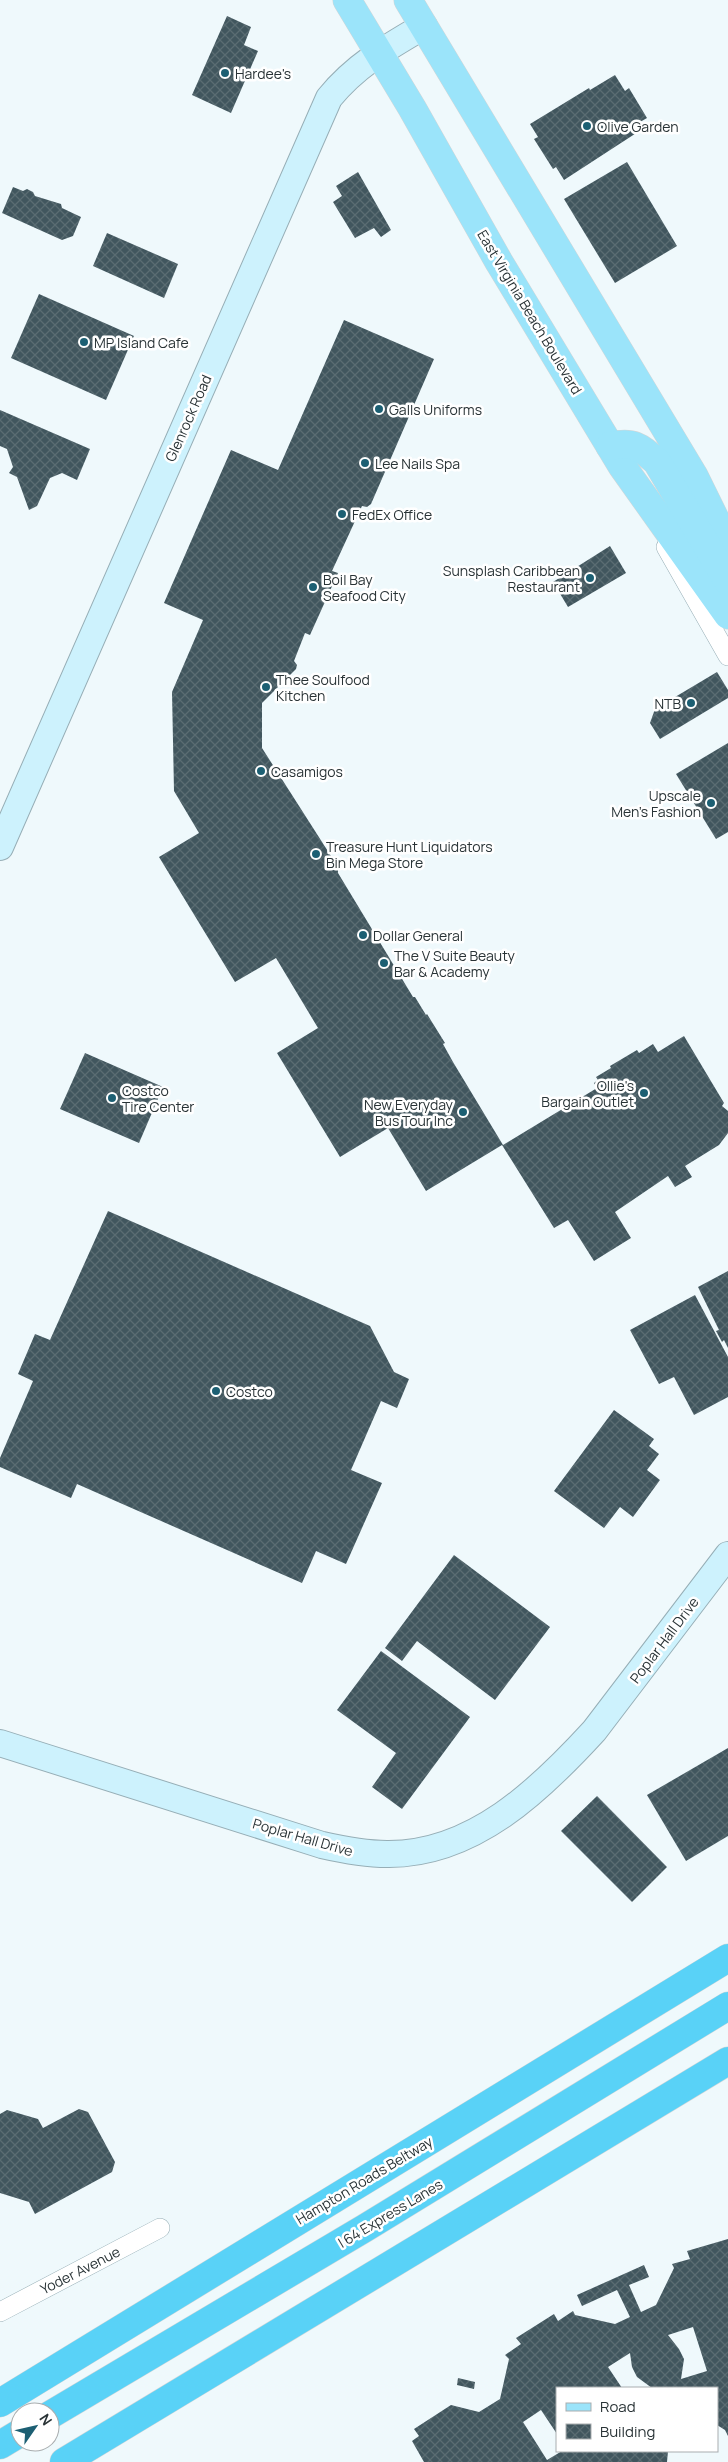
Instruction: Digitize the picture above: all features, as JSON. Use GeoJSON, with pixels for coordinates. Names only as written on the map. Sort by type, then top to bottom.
{"type":"FeatureCollection","features":[{"type":"Feature","properties":{"kind":"highway","name":"Hampton Roads Beltway"},"geometry":{"type":"LineString","coordinates":[[0,2403],[728,1958]]}},
{"type":"Feature","properties":{"kind":"highway","name":"I 64 Express Lanes"},"geometry":{"type":"LineString","coordinates":[[60,2409],[373,2223],[728,2006]]}},
{"type":"Feature","properties":{"kind":"highway"},"geometry":{"type":"LineString","coordinates":[[64,2462],[728,2061]]}},
{"type":"Feature","properties":{"kind":"main road","name":"East Virginia Beach Boulevard"},"geometry":{"type":"LineString","coordinates":[[347,0],[499,262],[616,456],[728,615]]}},
{"type":"Feature","properties":{"kind":"main road"},"geometry":{"type":"LineString","coordinates":[[408,0],[694,476],[728,545]]}},
{"type":"Feature","properties":{"kind":"main road"},"geometry":{"type":"LineString","coordinates":[[616,456],[628,442],[643,449],[657,462],[728,581]]}},
{"type":"Feature","properties":{"kind":"street","name":"Glenrock Road"},"geometry":{"type":"LineString","coordinates":[[0,847],[329,98],[346,77],[379,53],[424,26]]}},
{"type":"Feature","properties":{"kind":"street"},"geometry":{"type":"LineString","coordinates":[[616,456],[728,656]]}},
{"type":"Feature","properties":{"kind":"street"},"geometry":{"type":"LineString","coordinates":[[694,476],[728,516]]}},
{"type":"Feature","properties":{"kind":"street","name":"Poplar Hall Drive"},"geometry":{"type":"LineString","coordinates":[[0,1743],[322,1845],[358,1853],[389,1854],[425,1851],[454,1842],[480,1830],[500,1817],[554,1772],[594,1731],[728,1555]]}},
{"type":"Feature","properties":{"kind":"street","name":"Yoder Avenue"},"geometry":{"type":"LineString","coordinates":[[0,2312],[160,2228]]}},
{"type":"Feature","properties":{"kind":"building","name":"Hardee's"},"geometry":{"type":"Polygon","coordinates":[[[227,16],[251,27],[244,45],[258,51],[231,113],[192,95],[227,16]]]}},
{"type":"Feature","properties":{"kind":"building","name":"Olive Garden"},"geometry":{"type":"Polygon","coordinates":[[[615,75],[625,91],[629,88],[647,118],[640,122],[644,128],[564,180],[556,167],[553,169],[534,139],[538,137],[530,124],[589,88],[590,90],[615,75]]]}},
{"type":"Feature","properties":{"kind":"building"},"geometry":{"type":"Polygon","coordinates":[[[627,162],[677,246],[615,283],[564,199],[627,162]]]}},
{"type":"Feature","properties":{"kind":"building"},"geometry":{"type":"Polygon","coordinates":[[[358,172],[391,230],[381,237],[374,228],[355,238],[333,202],[342,196],[336,186],[358,172]]]}},
{"type":"Feature","properties":{"kind":"building"},"geometry":{"type":"Polygon","coordinates":[[[13,187],[23,191],[27,189],[33,192],[35,196],[61,204],[62,208],[81,217],[73,236],[62,240],[2,213],[13,187]]]}},
{"type":"Feature","properties":{"kind":"building"},"geometry":{"type":"Polygon","coordinates":[[[107,233],[178,264],[164,298],[93,266],[107,233]]]}},
{"type":"Feature","properties":{"kind":"building"},"geometry":{"type":"Polygon","coordinates":[[[39,294],[134,336],[106,400],[11,358],[39,294]]]}},
{"type":"Feature","properties":{"kind":"building"},"geometry":{"type":"Polygon","coordinates":[[[344,320],[434,359],[371,504],[367,507],[362,506],[332,571],[338,573],[310,635],[305,633],[294,661],[297,665],[296,669],[262,703],[262,748],[338,867],[338,873],[413,997],[415,997],[427,1014],[445,1043],[443,1044],[453,1062],[503,1145],[597,1088],[594,1083],[598,1080],[596,1077],[611,1068],[610,1066],[637,1050],[639,1053],[653,1044],[658,1052],[684,1036],[724,1103],[722,1106],[728,1111],[728,1133],[719,1145],[685,1166],[692,1177],[675,1187],[668,1176],[615,1212],[631,1238],[594,1261],[568,1220],[554,1228],[502,1145],[426,1191],[388,1128],[340,1157],[277,1053],[318,1028],[276,958],[235,982],[159,857],[199,833],[174,791],[172,692],[203,620],[164,603],[231,450],[278,470],[344,320]]]}},
{"type":"Feature","properties":{"kind":"building"},"geometry":{"type":"Polygon","coordinates":[[[0,410],[90,449],[77,480],[62,473],[50,478],[37,506],[29,510],[17,477],[9,473],[13,467],[7,449],[0,446],[0,410]]]}},
{"type":"Feature","properties":{"kind":"building","name":"Sunsplash Caribbean Restaurant"},"geometry":{"type":"Polygon","coordinates":[[[610,546],[626,573],[568,607],[553,582],[610,546]]]}},
{"type":"Feature","properties":{"kind":"building","name":"NTB"},"geometry":{"type":"Polygon","coordinates":[[[717,672],[728,690],[728,698],[660,739],[650,723],[655,709],[717,672]]]}},
{"type":"Feature","properties":{"kind":"building","name":"Upscale Men's Fashion"},"geometry":{"type":"Polygon","coordinates":[[[728,743],[728,832],[716,839],[676,774],[728,743]]]}},
{"type":"Feature","properties":{"kind":"building","name":"Costco Tire Center"},"geometry":{"type":"Polygon","coordinates":[[[85,1053],[163,1087],[139,1143],[60,1109],[85,1053]]]}},
{"type":"Feature","properties":{"kind":"building","name":"Costco"},"geometry":{"type":"Polygon","coordinates":[[[108,1211],[370,1326],[394,1372],[409,1379],[397,1408],[381,1401],[351,1470],[382,1483],[346,1564],[316,1551],[302,1583],[77,1484],[71,1498],[0,1467],[0,1458],[33,1381],[18,1374],[35,1334],[50,1340],[108,1211]]]}},
{"type":"Feature","properties":{"kind":"building"},"geometry":{"type":"Polygon","coordinates":[[[728,1271],[728,1348],[716,1331],[719,1330],[698,1287],[728,1271]]]}},
{"type":"Feature","properties":{"kind":"building"},"geometry":{"type":"Polygon","coordinates":[[[695,1295],[728,1357],[728,1397],[694,1415],[674,1377],[659,1384],[630,1330],[695,1295]]]}},
{"type":"Feature","properties":{"kind":"building"},"geometry":{"type":"Polygon","coordinates":[[[614,1410],[654,1439],[649,1446],[659,1454],[647,1470],[660,1480],[633,1517],[620,1507],[604,1528],[554,1491],[614,1410]]]}},
{"type":"Feature","properties":{"kind":"building"},"geometry":{"type":"Polygon","coordinates":[[[454,1555],[550,1627],[495,1700],[417,1641],[402,1661],[385,1648],[454,1555]]]}},
{"type":"Feature","properties":{"kind":"building"},"geometry":{"type":"Polygon","coordinates":[[[381,1651],[470,1717],[402,1809],[372,1787],[396,1753],[337,1710],[381,1651]]]}},
{"type":"Feature","properties":{"kind":"building"},"geometry":{"type":"Polygon","coordinates":[[[728,1748],[728,1836],[686,1861],[647,1795],[728,1748]]]}},
{"type":"Feature","properties":{"kind":"building"},"geometry":{"type":"Polygon","coordinates":[[[597,1796],[667,1867],[632,1902],[561,1831],[597,1796]]]}},
{"type":"Feature","properties":{"kind":"building"},"geometry":{"type":"Polygon","coordinates":[[[79,2109],[88,2112],[115,2162],[112,2172],[35,2214],[29,2202],[0,2193],[0,2114],[7,2110],[38,2119],[43,2128],[79,2109]]]}},
{"type":"Feature","properties":{"kind":"building"},"geometry":{"type":"Polygon","coordinates":[[[728,2239],[728,2436],[725,2430],[718,2426],[718,2387],[651,2387],[637,2377],[632,2367],[630,2353],[608,2367],[621,2387],[556,2387],[556,2432],[541,2410],[523,2422],[547,2460],[560,2452],[668,2452],[667,2462],[424,2462],[412,2441],[419,2436],[414,2429],[451,2405],[479,2412],[500,2399],[509,2359],[505,2355],[521,2344],[516,2338],[554,2314],[558,2321],[573,2311],[575,2315],[615,2324],[630,2317],[617,2290],[582,2306],[577,2295],[644,2265],[649,2277],[629,2285],[641,2312],[656,2305],[674,2268],[672,2264],[690,2259],[687,2251],[728,2239]],[[693,2327],[668,2335],[684,2359],[681,2379],[707,2371],[693,2327]]]}},
{"type":"Feature","properties":{"kind":"building"},"geometry":{"type":"Polygon","coordinates":[[[458,2378],[475,2382],[474,2389],[457,2385],[458,2378]]]}},
{"type":"Feature","properties":{"kind":"place","name":"Hardee's"},"geometry":{"type":"Point","coordinates":[225,73]}},
{"type":"Feature","properties":{"kind":"place","name":"Olive Garden"},"geometry":{"type":"Point","coordinates":[587,126]}},
{"type":"Feature","properties":{"kind":"place","name":"MP Island Cafe"},"geometry":{"type":"Point","coordinates":[84,342]}},
{"type":"Feature","properties":{"kind":"place","name":"Galls Uniforms"},"geometry":{"type":"Point","coordinates":[379,409]}},
{"type":"Feature","properties":{"kind":"place","name":"Lee Nails Spa"},"geometry":{"type":"Point","coordinates":[365,463]}},
{"type":"Feature","properties":{"kind":"place","name":"FedEx Office"},"geometry":{"type":"Point","coordinates":[342,514]}},
{"type":"Feature","properties":{"kind":"place","name":"Sunsplash Caribbean Restaurant"},"geometry":{"type":"Point","coordinates":[590,578]}},
{"type":"Feature","properties":{"kind":"place","name":"Boil Bay Seafood City"},"geometry":{"type":"Point","coordinates":[313,587]}},
{"type":"Feature","properties":{"kind":"place","name":"Thee Soulfood Kitchen"},"geometry":{"type":"Point","coordinates":[266,687]}},
{"type":"Feature","properties":{"kind":"place","name":"NTB"},"geometry":{"type":"Point","coordinates":[691,703]}},
{"type":"Feature","properties":{"kind":"place","name":"Casamigos"},"geometry":{"type":"Point","coordinates":[261,771]}},
{"type":"Feature","properties":{"kind":"place","name":"Upscale Men's Fashion"},"geometry":{"type":"Point","coordinates":[711,803]}},
{"type":"Feature","properties":{"kind":"place","name":"Treasure Hunt Liquidators Bin Mega Store"},"geometry":{"type":"Point","coordinates":[316,854]}},
{"type":"Feature","properties":{"kind":"place","name":"Dollar General"},"geometry":{"type":"Point","coordinates":[363,935]}},
{"type":"Feature","properties":{"kind":"place","name":"The V Suite Beauty Bar & Academy"},"geometry":{"type":"Point","coordinates":[384,963]}},
{"type":"Feature","properties":{"kind":"place","name":"Ollie's Bargain Outlet"},"geometry":{"type":"Point","coordinates":[644,1093]}},
{"type":"Feature","properties":{"kind":"place","name":"Costco Tire Center"},"geometry":{"type":"Point","coordinates":[112,1098]}},
{"type":"Feature","properties":{"kind":"place","name":"New Everyday Bus Tour Inc"},"geometry":{"type":"Point","coordinates":[463,1112]}},
{"type":"Feature","properties":{"kind":"place","name":"Costco"},"geometry":{"type":"Point","coordinates":[216,1391]}}]}
